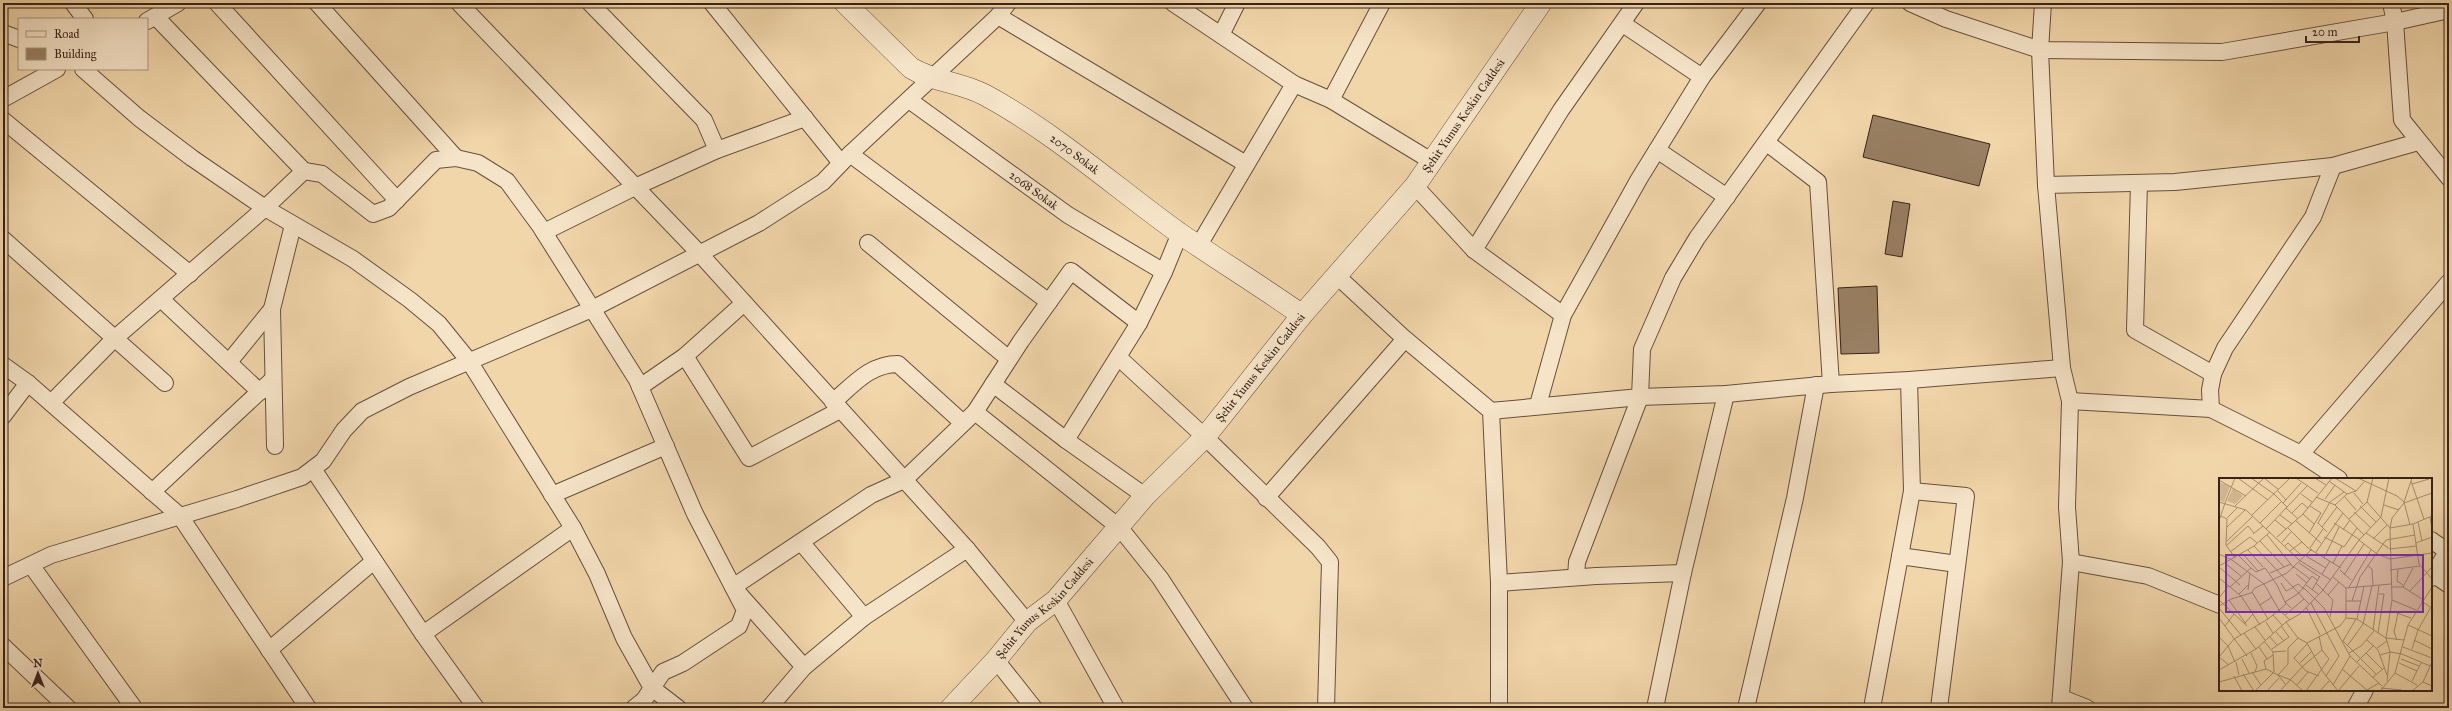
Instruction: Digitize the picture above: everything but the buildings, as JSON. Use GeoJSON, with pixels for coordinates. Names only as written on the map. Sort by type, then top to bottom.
{"type":"FeatureCollection","features":[{"type":"Feature","properties":{"kind":"street"},"geometry":{"type":"LineString","coordinates":[[73,3],[84,18]]}},
{"type":"Feature","properties":{"kind":"street"},"geometry":{"type":"LineString","coordinates":[[178,3],[151,19],[304,171],[322,174],[373,214],[390,208],[436,160],[456,158],[478,162],[507,181],[544,232],[640,387],[695,514],[745,610],[738,626],[683,663],[663,672],[644,700],[634,708]]}},
{"type":"Feature","properties":{"kind":"street"},"geometry":{"type":"LineString","coordinates":[[217,3],[398,200]]}},
{"type":"Feature","properties":{"kind":"street"},"geometry":{"type":"LineString","coordinates":[[317,3],[456,158]]}},
{"type":"Feature","properties":{"kind":"street"},"geometry":{"type":"LineString","coordinates":[[459,3],[700,254],[836,406],[968,549],[1027,622]]}},
{"type":"Feature","properties":{"kind":"street"},"geometry":{"type":"LineString","coordinates":[[590,3],[704,120],[717,150]]}},
{"type":"Feature","properties":{"kind":"street"},"geometry":{"type":"LineString","coordinates":[[712,3],[805,118],[846,159],[1049,302]]}},
{"type":"Feature","properties":{"kind":"street","name":"2070 Sokak"},"geometry":{"type":"LineString","coordinates":[[845,3],[904,63],[920,73],[952,82],[984,94],[1096,168],[1180,233],[1302,315]]}},
{"type":"Feature","properties":{"kind":"street"},"geometry":{"type":"LineString","coordinates":[[3,578],[51,555],[238,500],[302,477],[323,461],[344,430],[362,411],[470,361],[592,309],[759,223],[823,182],[998,16],[1008,3]]}},
{"type":"Feature","properties":{"kind":"street"},"geometry":{"type":"LineString","coordinates":[[1173,3],[1294,84],[1331,100],[1433,162]]}},
{"type":"Feature","properties":{"kind":"street"},"geometry":{"type":"LineString","coordinates":[[1221,35],[1237,3]]}},
{"type":"Feature","properties":{"kind":"street"},"geometry":{"type":"LineString","coordinates":[[1331,100],[1382,3]]}},
{"type":"Feature","properties":{"kind":"street","name":"Şehit Yunus Keskin Caddesi"},"geometry":{"type":"LineString","coordinates":[[951,708],[996,660],[1027,622],[1056,600],[1120,528],[1145,496],[1205,437],[1302,315],[1415,186],[1542,3]]}},
{"type":"Feature","properties":{"kind":"street"},"geometry":{"type":"LineString","coordinates":[[1474,250],[1561,110],[1623,24],[1636,3]]}},
{"type":"Feature","properties":{"kind":"street"},"geometry":{"type":"LineString","coordinates":[[1538,405],[1563,315],[1657,150],[1702,77],[1758,3]]}},
{"type":"Feature","properties":{"kind":"street"},"geometry":{"type":"LineString","coordinates":[[1576,577],[1577,562],[1640,397],[1642,349],[1651,325],[1673,278],[1696,238],[1767,143],[1866,3]]}},
{"type":"Feature","properties":{"kind":"street"},"geometry":{"type":"LineString","coordinates":[[1910,3],[1946,19],[2040,50],[2222,52],[2395,22],[2449,10]]}},
{"type":"Feature","properties":{"kind":"street"},"geometry":{"type":"LineString","coordinates":[[2043,3],[2040,50],[2046,185],[2062,368],[2070,401],[2067,507],[2071,562],[2061,703],[2087,708]]}},
{"type":"Feature","properties":{"kind":"street"},"geometry":{"type":"LineString","coordinates":[[2391,3],[2395,22],[2402,120],[2418,142],[2449,178]]}},
{"type":"Feature","properties":{"kind":"street"},"geometry":{"type":"LineString","coordinates":[[998,16],[1246,164]]}},
{"type":"Feature","properties":{"kind":"street"},"geometry":{"type":"LineString","coordinates":[[1623,24],[1702,77]]}},
{"type":"Feature","properties":{"kind":"street"},"geometry":{"type":"LineString","coordinates":[[3,33],[18,39]]}},
{"type":"Feature","properties":{"kind":"street"},"geometry":{"type":"LineString","coordinates":[[3,99],[55,70]]}},
{"type":"Feature","properties":{"kind":"street"},"geometry":{"type":"LineString","coordinates":[[84,70],[145,123],[192,158],[265,208],[353,260],[410,300],[439,324],[470,361],[573,528],[597,574],[624,638],[652,688],[678,708]]}},
{"type":"Feature","properties":{"kind":"street"},"geometry":{"type":"LineString","coordinates":[[1199,245],[1294,84]]}},
{"type":"Feature","properties":{"kind":"street","name":"2068 Sokak"},"geometry":{"type":"LineString","coordinates":[[909,100],[1068,215],[1164,272]]}},
{"type":"Feature","properties":{"kind":"street"},"geometry":{"type":"LineString","coordinates":[[544,232],[635,187],[717,150],[805,118]]}},
{"type":"Feature","properties":{"kind":"street"},"geometry":{"type":"LineString","coordinates":[[3,120],[190,274]]}},
{"type":"Feature","properties":{"kind":"street"},"geometry":{"type":"LineString","coordinates":[[2046,185],[2182,181],[2333,166],[2418,142]]}},
{"type":"Feature","properties":{"kind":"street"},"geometry":{"type":"LineString","coordinates":[[1746,708],[1823,384],[1818,182],[1767,143]]}},
{"type":"Feature","properties":{"kind":"street"},"geometry":{"type":"LineString","coordinates":[[1657,150],[1727,197]]}},
{"type":"Feature","properties":{"kind":"street"},"geometry":{"type":"LineString","coordinates":[[2211,409],[2210,390],[2213,374],[2225,348],[2313,217],[2333,166]]}},
{"type":"Feature","properties":{"kind":"street"},"geometry":{"type":"LineString","coordinates":[[50,403],[114,339],[265,208],[304,171]]}},
{"type":"Feature","properties":{"kind":"street"},"geometry":{"type":"LineString","coordinates":[[2139,183],[2135,330],[2213,374]]}},
{"type":"Feature","properties":{"kind":"street"},"geometry":{"type":"LineString","coordinates":[[1415,186],[1474,250],[1563,315]]}},
{"type":"Feature","properties":{"kind":"street"},"geometry":{"type":"LineString","coordinates":[[275,446],[272,309],[293,225]]}},
{"type":"Feature","properties":{"kind":"street"},"geometry":{"type":"LineString","coordinates":[[1066,440],[1139,323],[1164,272],[1180,233]]}},
{"type":"Feature","properties":{"kind":"street"},"geometry":{"type":"LineString","coordinates":[[3,239],[165,383]]}},
{"type":"Feature","properties":{"kind":"street"},"geometry":{"type":"LineString","coordinates":[[868,243],[1009,359]]}},
{"type":"Feature","properties":{"kind":"street"},"geometry":{"type":"LineString","coordinates":[[733,587],[871,495],[904,480],[975,412],[1009,359],[1071,271],[1139,323]]}},
{"type":"Feature","properties":{"kind":"street"},"geometry":{"type":"LineString","coordinates":[[1336,275],[1405,339],[1491,411],[1538,405],[1640,397],[1726,394],[1823,384],[1909,380],[2062,368]]}},
{"type":"Feature","properties":{"kind":"street"},"geometry":{"type":"LineString","coordinates":[[2300,454],[2449,282]]}},
{"type":"Feature","properties":{"kind":"street"},"geometry":{"type":"LineString","coordinates":[[161,299],[260,392]]}},
{"type":"Feature","properties":{"kind":"street"},"geometry":{"type":"LineString","coordinates":[[640,387],[685,356],[744,303]]}},
{"type":"Feature","properties":{"kind":"street"},"geometry":{"type":"LineString","coordinates":[[229,362],[272,309]]}},
{"type":"Feature","properties":{"kind":"street"},"geometry":{"type":"LineString","coordinates":[[1266,498],[1405,339]]}},
{"type":"Feature","properties":{"kind":"street"},"geometry":{"type":"LineString","coordinates":[[685,356],[749,458],[836,406],[871,370],[884,364],[898,364],[964,423]]}},
{"type":"Feature","properties":{"kind":"street"},"geometry":{"type":"LineString","coordinates":[[1118,357],[1205,437],[1318,547],[1330,562],[1326,708]]}},
{"type":"Feature","properties":{"kind":"street"},"geometry":{"type":"LineString","coordinates":[[3,365],[28,383],[180,516],[308,708]]}},
{"type":"Feature","properties":{"kind":"street"},"geometry":{"type":"LineString","coordinates":[[152,492],[273,379]]}},
{"type":"Feature","properties":{"kind":"street"},"geometry":{"type":"LineString","coordinates":[[1872,708],[1912,491],[1909,380]]}},
{"type":"Feature","properties":{"kind":"street"},"geometry":{"type":"LineString","coordinates":[[3,416],[28,383]]}},
{"type":"Feature","properties":{"kind":"street"},"geometry":{"type":"LineString","coordinates":[[993,384],[1066,440],[1145,496]]}},
{"type":"Feature","properties":{"kind":"street"},"geometry":{"type":"LineString","coordinates":[[1655,708],[1683,573],[1726,394]]}},
{"type":"Feature","properties":{"kind":"street"},"geometry":{"type":"LineString","coordinates":[[2070,401],[2211,409],[2300,454],[2337,478]]}},
{"type":"Feature","properties":{"kind":"street"},"geometry":{"type":"LineString","coordinates":[[1491,411],[1498,583],[1499,708]]}},
{"type":"Feature","properties":{"kind":"street"},"geometry":{"type":"LineString","coordinates":[[975,412],[1120,528],[1160,578],[1246,708]]}},
{"type":"Feature","properties":{"kind":"street"},"geometry":{"type":"LineString","coordinates":[[552,495],[666,446]]}},
{"type":"Feature","properties":{"kind":"street"},"geometry":{"type":"LineString","coordinates":[[314,469],[423,634],[476,708]]}},
{"type":"Feature","properties":{"kind":"street"},"geometry":{"type":"LineString","coordinates":[[1912,491],[1966,496],[1939,708]]}},
{"type":"Feature","properties":{"kind":"street"},"geometry":{"type":"LineString","coordinates":[[423,634],[573,528]]}},
{"type":"Feature","properties":{"kind":"street"},"geometry":{"type":"LineString","coordinates":[[2432,541],[2448,550],[2432,576],[2449,585]]}},
{"type":"Feature","properties":{"kind":"street"},"geometry":{"type":"LineString","coordinates":[[801,542],[864,617]]}},
{"type":"Feature","properties":{"kind":"street"},"geometry":{"type":"LineString","coordinates":[[769,708],[804,667],[864,617],[968,549]]}},
{"type":"Feature","properties":{"kind":"street"},"geometry":{"type":"LineString","coordinates":[[1900,556],[1957,564]]}},
{"type":"Feature","properties":{"kind":"street"},"geometry":{"type":"LineString","coordinates":[[269,650],[374,561]]}},
{"type":"Feature","properties":{"kind":"street"},"geometry":{"type":"LineString","coordinates":[[2071,562],[2148,576],[2219,605]]}},
{"type":"Feature","properties":{"kind":"street"},"geometry":{"type":"LineString","coordinates":[[31,565],[134,708]]}},
{"type":"Feature","properties":{"kind":"street"},"geometry":{"type":"LineString","coordinates":[[1498,583],[1576,577],[1683,573]]}},
{"type":"Feature","properties":{"kind":"street"},"geometry":{"type":"LineString","coordinates":[[733,587],[804,667]]}},
{"type":"Feature","properties":{"kind":"street"},"geometry":{"type":"LineString","coordinates":[[1056,600],[1116,708]]}},
{"type":"Feature","properties":{"kind":"street"},"geometry":{"type":"LineString","coordinates":[[3,646],[68,708]]}},
{"type":"Feature","properties":{"kind":"street"},"geometry":{"type":"LineString","coordinates":[[996,660],[1034,708]]}},
{"type":"Feature","properties":{"kind":"street"},"geometry":{"type":"LineString","coordinates":[[2355,708],[2364,691]]}}]}
